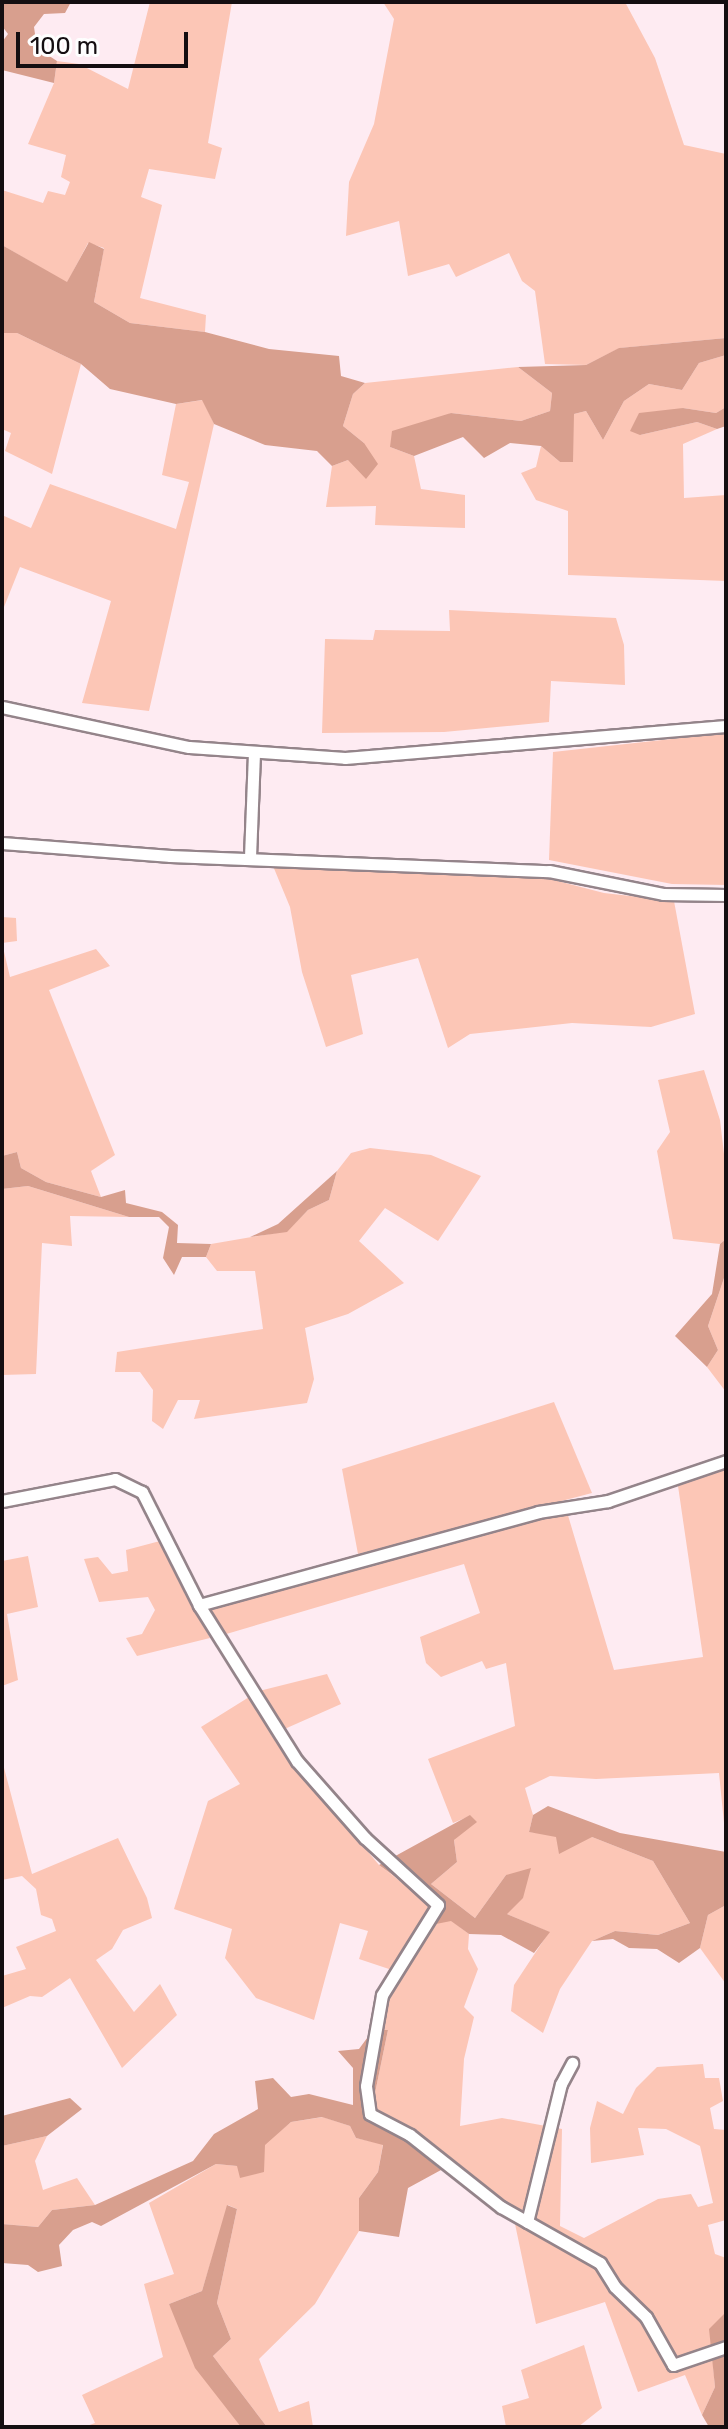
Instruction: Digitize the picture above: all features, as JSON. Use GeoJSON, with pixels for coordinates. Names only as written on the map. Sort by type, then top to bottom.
{"type":"FeatureCollection","features":[{"type":"Feature","properties":{"kind":"street"},"geometry":{"type":"LineString","coordinates":[[2,707],[189,747],[254,755],[422,754],[726,726]]}},
{"type":"Feature","properties":{"kind":"street"},"geometry":{"type":"LineString","coordinates":[[250,857],[254,755]]}},
{"type":"Feature","properties":{"kind":"street"},"geometry":{"type":"LineString","coordinates":[[2,843],[549,871],[663,894],[726,895]]}},
{"type":"Feature","properties":{"kind":"street"},"geometry":{"type":"LineString","coordinates":[[199,1605],[538,1512],[608,1501],[726,1461]]}},
{"type":"Feature","properties":{"kind":"street"},"geometry":{"type":"LineString","coordinates":[[2,1501],[87,1482],[115,1479],[132,1484],[142,1492],[199,1605],[254,1697],[329,1801],[438,1905],[382,1995],[366,2086],[370,2114],[410,2135],[481,2193],[600,2263],[615,2287],[646,2317],[673,2365],[726,2347]]}},
{"type":"Feature","properties":{"kind":"street"},"geometry":{"type":"LineString","coordinates":[[527,2222],[561,2084],[572,2063]]}},
{"type":"Feature","properties":{"kind":"shaded area"},"geometry":{"type":"Polygon","coordinates":[[[2,2],[71,2],[65,13],[44,14],[34,27],[37,48],[57,61],[54,83],[2,70],[2,42],[8,34],[2,26],[2,2]]]}},
{"type":"Feature","properties":{"kind":"shaded area"},"geometry":{"type":"Polygon","coordinates":[[[150,2],[232,2],[208,143],[222,148],[215,179],[149,169],[141,197],[162,205],[140,298],[206,315],[205,332],[130,323],[94,302],[104,248],[88,243],[67,283],[2,245],[2,190],[43,203],[48,191],[65,195],[70,182],[61,177],[66,155],[28,144],[54,83],[57,61],[79,64],[128,89],[150,2]]]}},
{"type":"Feature","properties":{"kind":"shaded area"},"geometry":{"type":"Polygon","coordinates":[[[383,2],[625,2],[655,58],[684,145],[726,154],[726,338],[620,348],[586,365],[545,364],[535,291],[522,281],[509,253],[456,277],[449,264],[408,276],[399,221],[346,236],[349,182],[374,124],[394,19],[383,2]]]}},
{"type":"Feature","properties":{"kind":"shaded area"},"geometry":{"type":"Polygon","coordinates":[[[89,242],[104,249],[94,302],[130,323],[205,332],[269,349],[339,356],[341,376],[365,383],[353,394],[343,426],[364,443],[378,464],[366,479],[348,460],[332,466],[317,451],[265,445],[214,424],[202,400],[176,404],[110,389],[81,364],[17,333],[2,333],[2,245],[67,282],[89,242]]]}},
{"type":"Feature","properties":{"kind":"shaded area"},"geometry":{"type":"Polygon","coordinates":[[[2,333],[17,333],[81,364],[52,474],[5,451],[11,433],[2,429],[2,333]]]}},
{"type":"Feature","properties":{"kind":"shaded area"},"geometry":{"type":"Polygon","coordinates":[[[726,338],[726,355],[699,363],[682,390],[649,384],[624,401],[603,440],[586,411],[574,414],[573,462],[560,462],[541,446],[510,443],[484,458],[463,437],[414,456],[390,447],[392,431],[451,413],[521,421],[550,411],[552,393],[518,367],[586,365],[619,348],[726,338]]]}},
{"type":"Feature","properties":{"kind":"shaded area"},"geometry":{"type":"Polygon","coordinates":[[[726,355],[726,407],[716,413],[683,408],[640,435],[697,422],[717,429],[683,444],[684,498],[726,495],[726,581],[568,575],[568,511],[536,500],[521,473],[536,467],[541,446],[560,462],[574,414],[586,411],[603,440],[624,401],[649,384],[682,390],[699,363],[726,355]]]}},
{"type":"Feature","properties":{"kind":"shaded area"},"geometry":{"type":"Polygon","coordinates":[[[518,367],[552,393],[550,411],[521,421],[451,413],[390,447],[414,456],[421,489],[465,495],[465,528],[375,525],[376,506],[326,507],[332,466],[348,460],[364,443],[343,426],[353,394],[365,383],[518,367]]]}},
{"type":"Feature","properties":{"kind":"shaded area"},"geometry":{"type":"Polygon","coordinates":[[[203,400],[214,424],[149,711],[82,703],[111,601],[20,567],[2,612],[2,515],[31,528],[50,484],[176,529],[189,482],[162,475],[176,404],[203,400]]]}},
{"type":"Feature","properties":{"kind":"shaded area"},"geometry":{"type":"Polygon","coordinates":[[[726,407],[726,426],[717,429],[697,422],[640,435],[630,431],[639,413],[683,408],[716,413],[726,407]]]}},
{"type":"Feature","properties":{"kind":"shaded area"},"geometry":{"type":"Polygon","coordinates":[[[449,610],[616,618],[624,645],[625,685],[551,681],[549,722],[444,732],[322,733],[325,639],[373,640],[375,630],[450,631],[449,610]]]}},
{"type":"Feature","properties":{"kind":"shaded area"},"geometry":{"type":"Polygon","coordinates":[[[726,733],[726,885],[672,884],[549,860],[553,752],[726,733]]]}},
{"type":"Feature","properties":{"kind":"shaded area"},"geometry":{"type":"Polygon","coordinates":[[[273,866],[546,878],[604,893],[674,901],[695,1014],[651,1027],[572,1023],[470,1034],[448,1048],[418,958],[351,975],[363,1034],[326,1047],[302,972],[290,907],[273,866]]]}},
{"type":"Feature","properties":{"kind":"shaded area"},"geometry":{"type":"Polygon","coordinates":[[[2,917],[16,918],[17,941],[2,943],[2,917]]]}},
{"type":"Feature","properties":{"kind":"shaded area"},"geometry":{"type":"Polygon","coordinates":[[[2,943],[10,977],[96,949],[110,966],[49,990],[115,1155],[91,1171],[101,1197],[46,1182],[21,1168],[17,1152],[2,1156],[2,943]]]}},
{"type":"Feature","properties":{"kind":"shaded area"},"geometry":{"type":"Polygon","coordinates":[[[704,1070],[720,1120],[726,1171],[726,1239],[720,1244],[673,1239],[657,1151],[670,1132],[658,1080],[704,1070]]]}},
{"type":"Feature","properties":{"kind":"shaded area"},"geometry":{"type":"Polygon","coordinates":[[[370,1148],[431,1155],[481,1176],[438,1241],[385,1208],[359,1241],[404,1283],[348,1314],[305,1328],[314,1379],[307,1403],[194,1419],[200,1400],[178,1400],[163,1429],[152,1421],[153,1390],[140,1372],[115,1372],[117,1352],[263,1329],[255,1271],[217,1271],[206,1257],[211,1244],[287,1231],[308,1210],[329,1200],[337,1171],[351,1153],[370,1148]]]}},
{"type":"Feature","properties":{"kind":"shaded area"},"geometry":{"type":"Polygon","coordinates":[[[17,1152],[21,1168],[46,1182],[101,1197],[125,1190],[126,1203],[162,1212],[178,1225],[177,1243],[211,1244],[206,1257],[182,1257],[174,1275],[163,1258],[169,1227],[159,1217],[129,1217],[28,1186],[2,1189],[2,1156],[17,1152]]]}},
{"type":"Feature","properties":{"kind":"shaded area"},"geometry":{"type":"Polygon","coordinates":[[[337,1171],[329,1200],[308,1210],[287,1232],[250,1237],[278,1224],[337,1171]]]}},
{"type":"Feature","properties":{"kind":"shaded area"},"geometry":{"type":"Polygon","coordinates":[[[28,1186],[129,1217],[70,1216],[72,1246],[42,1243],[36,1374],[2,1375],[2,1189],[28,1186]]]}},
{"type":"Feature","properties":{"kind":"shaded area"},"geometry":{"type":"Polygon","coordinates":[[[726,1239],[726,1272],[708,1326],[718,1350],[707,1367],[675,1336],[712,1294],[720,1244],[726,1239]]]}},
{"type":"Feature","properties":{"kind":"shaded area"},"geometry":{"type":"Polygon","coordinates":[[[726,1272],[726,1392],[707,1367],[718,1350],[708,1326],[726,1272]]]}},
{"type":"Feature","properties":{"kind":"shaded area"},"geometry":{"type":"Polygon","coordinates":[[[554,1402],[592,1493],[358,1554],[342,1469],[554,1402]]]}},
{"type":"Feature","properties":{"kind":"shaded area"},"geometry":{"type":"Polygon","coordinates":[[[726,1467],[726,1843],[719,1773],[596,1779],[550,1776],[525,1788],[533,1815],[529,1832],[592,1837],[653,1861],[690,1923],[658,1935],[615,1931],[592,1941],[560,1989],[543,2033],[511,2011],[514,1985],[549,1932],[507,1914],[506,1875],[475,1918],[431,1884],[457,1862],[454,1840],[470,1816],[453,1823],[428,1759],[515,1726],[506,1663],[486,1669],[482,1661],[441,1677],[426,1663],[420,1637],[480,1613],[464,1564],[223,1635],[210,1607],[567,1512],[614,1670],[703,1657],[678,1486],[726,1467]]]}},
{"type":"Feature","properties":{"kind":"shaded area"},"geometry":{"type":"Polygon","coordinates":[[[160,1541],[210,1638],[137,1656],[126,1638],[142,1634],[155,1610],[148,1597],[99,1602],[84,1559],[98,1557],[112,1574],[128,1571],[126,1550],[160,1541]]]}},
{"type":"Feature","properties":{"kind":"shaded area"},"geometry":{"type":"Polygon","coordinates":[[[28,1556],[38,1607],[7,1614],[18,1680],[2,1686],[2,1561],[28,1556]]]}},
{"type":"Feature","properties":{"kind":"shaded area"},"geometry":{"type":"Polygon","coordinates":[[[327,1674],[341,1704],[271,1735],[379,1865],[469,1934],[468,1949],[478,1969],[464,2007],[474,2017],[464,2059],[460,2126],[502,2118],[562,2129],[560,2226],[584,2238],[658,2199],[691,2194],[698,2207],[713,2203],[700,2146],[666,2129],[638,2128],[644,2155],[591,2163],[590,2128],[597,2101],[623,2114],[636,2088],[657,2067],[703,2064],[705,2078],[719,2078],[723,2101],[710,2108],[714,2129],[726,2130],[726,2220],[708,2225],[715,2254],[726,2258],[726,2314],[710,2329],[715,2387],[702,2415],[685,2375],[638,2392],[605,2302],[536,2324],[515,2224],[407,2141],[378,2127],[374,2098],[388,2030],[373,2030],[377,1994],[389,1969],[359,1959],[368,1931],[340,1923],[314,2020],[256,1998],[225,1958],[232,1929],[174,1909],[208,1801],[240,1784],[201,1727],[259,1691],[327,1674]]]}},
{"type":"Feature","properties":{"kind":"shaded area"},"geometry":{"type":"Polygon","coordinates":[[[3,1764],[32,1874],[118,1838],[147,1898],[152,1918],[123,1930],[112,1949],[96,1960],[134,2012],[160,1984],[177,2015],[122,2068],[70,1978],[42,1997],[30,1996],[2,2008],[2,1976],[26,1969],[16,1947],[56,1931],[52,1919],[41,1915],[36,1889],[22,1876],[2,1880],[3,1764]]]}},
{"type":"Feature","properties":{"kind":"shaded area"},"geometry":{"type":"Polygon","coordinates":[[[548,1806],[620,1833],[726,1852],[726,1905],[708,1915],[700,1948],[679,1963],[657,1949],[629,1948],[613,1939],[592,1941],[615,1931],[658,1935],[690,1923],[653,1861],[592,1837],[559,1854],[556,1837],[529,1832],[533,1815],[548,1806]]]}},
{"type":"Feature","properties":{"kind":"shaded area"},"geometry":{"type":"Polygon","coordinates":[[[470,1815],[477,1822],[454,1840],[457,1862],[431,1884],[475,1918],[506,1875],[531,1868],[523,1898],[507,1914],[550,1932],[534,1953],[501,1935],[469,1934],[451,1921],[431,1925],[432,1904],[379,1865],[470,1815]]]}},
{"type":"Feature","properties":{"kind":"shaded area"},"geometry":{"type":"Polygon","coordinates":[[[726,1905],[726,1984],[700,1948],[708,1915],[726,1905]]]}},
{"type":"Feature","properties":{"kind":"shaded area"},"geometry":{"type":"Polygon","coordinates":[[[373,2030],[388,2030],[374,2098],[378,2127],[407,2141],[441,2170],[408,2188],[399,2237],[359,2231],[359,2198],[378,2172],[383,2145],[356,2138],[350,2126],[322,2117],[291,2122],[265,2145],[264,2172],[240,2178],[237,2166],[216,2164],[101,2226],[92,2222],[73,2230],[59,2245],[62,2266],[38,2272],[28,2265],[2,2263],[2,2224],[38,2227],[52,2210],[95,2205],[193,2161],[214,2134],[258,2109],[255,2081],[273,2078],[291,2097],[309,2094],[353,2105],[353,2068],[338,2051],[359,2049],[373,2030]]]}},
{"type":"Feature","properties":{"kind":"shaded area"},"geometry":{"type":"Polygon","coordinates":[[[70,2098],[82,2109],[47,2136],[2,2146],[2,2116],[70,2098]]]}},
{"type":"Feature","properties":{"kind":"shaded area"},"geometry":{"type":"Polygon","coordinates":[[[323,2117],[350,2126],[356,2138],[383,2144],[378,2172],[359,2198],[359,2231],[315,2304],[259,2359],[279,2412],[309,2401],[313,2427],[267,2427],[213,2356],[231,2339],[217,2303],[237,2209],[228,2205],[202,2291],[169,2304],[241,2427],[84,2427],[95,2423],[82,2395],[163,2357],[144,2284],[174,2274],[149,2203],[216,2164],[237,2166],[291,2122],[323,2117]]]}},
{"type":"Feature","properties":{"kind":"shaded area"},"geometry":{"type":"Polygon","coordinates":[[[47,2136],[35,2161],[43,2190],[77,2178],[95,2205],[52,2210],[38,2227],[2,2224],[2,2146],[47,2136]]]}},
{"type":"Feature","properties":{"kind":"shaded area"},"geometry":{"type":"Polygon","coordinates":[[[227,2205],[237,2209],[217,2303],[231,2339],[213,2356],[267,2427],[241,2427],[195,2368],[169,2304],[202,2291],[227,2205]]]}},
{"type":"Feature","properties":{"kind":"shaded area"},"geometry":{"type":"Polygon","coordinates":[[[724,2314],[726,2427],[709,2427],[702,2415],[715,2387],[709,2329],[724,2314]]]}},
{"type":"Feature","properties":{"kind":"shaded area"},"geometry":{"type":"Polygon","coordinates":[[[584,2345],[602,2408],[578,2427],[506,2427],[502,2406],[529,2398],[521,2370],[584,2345]]]}}]}
